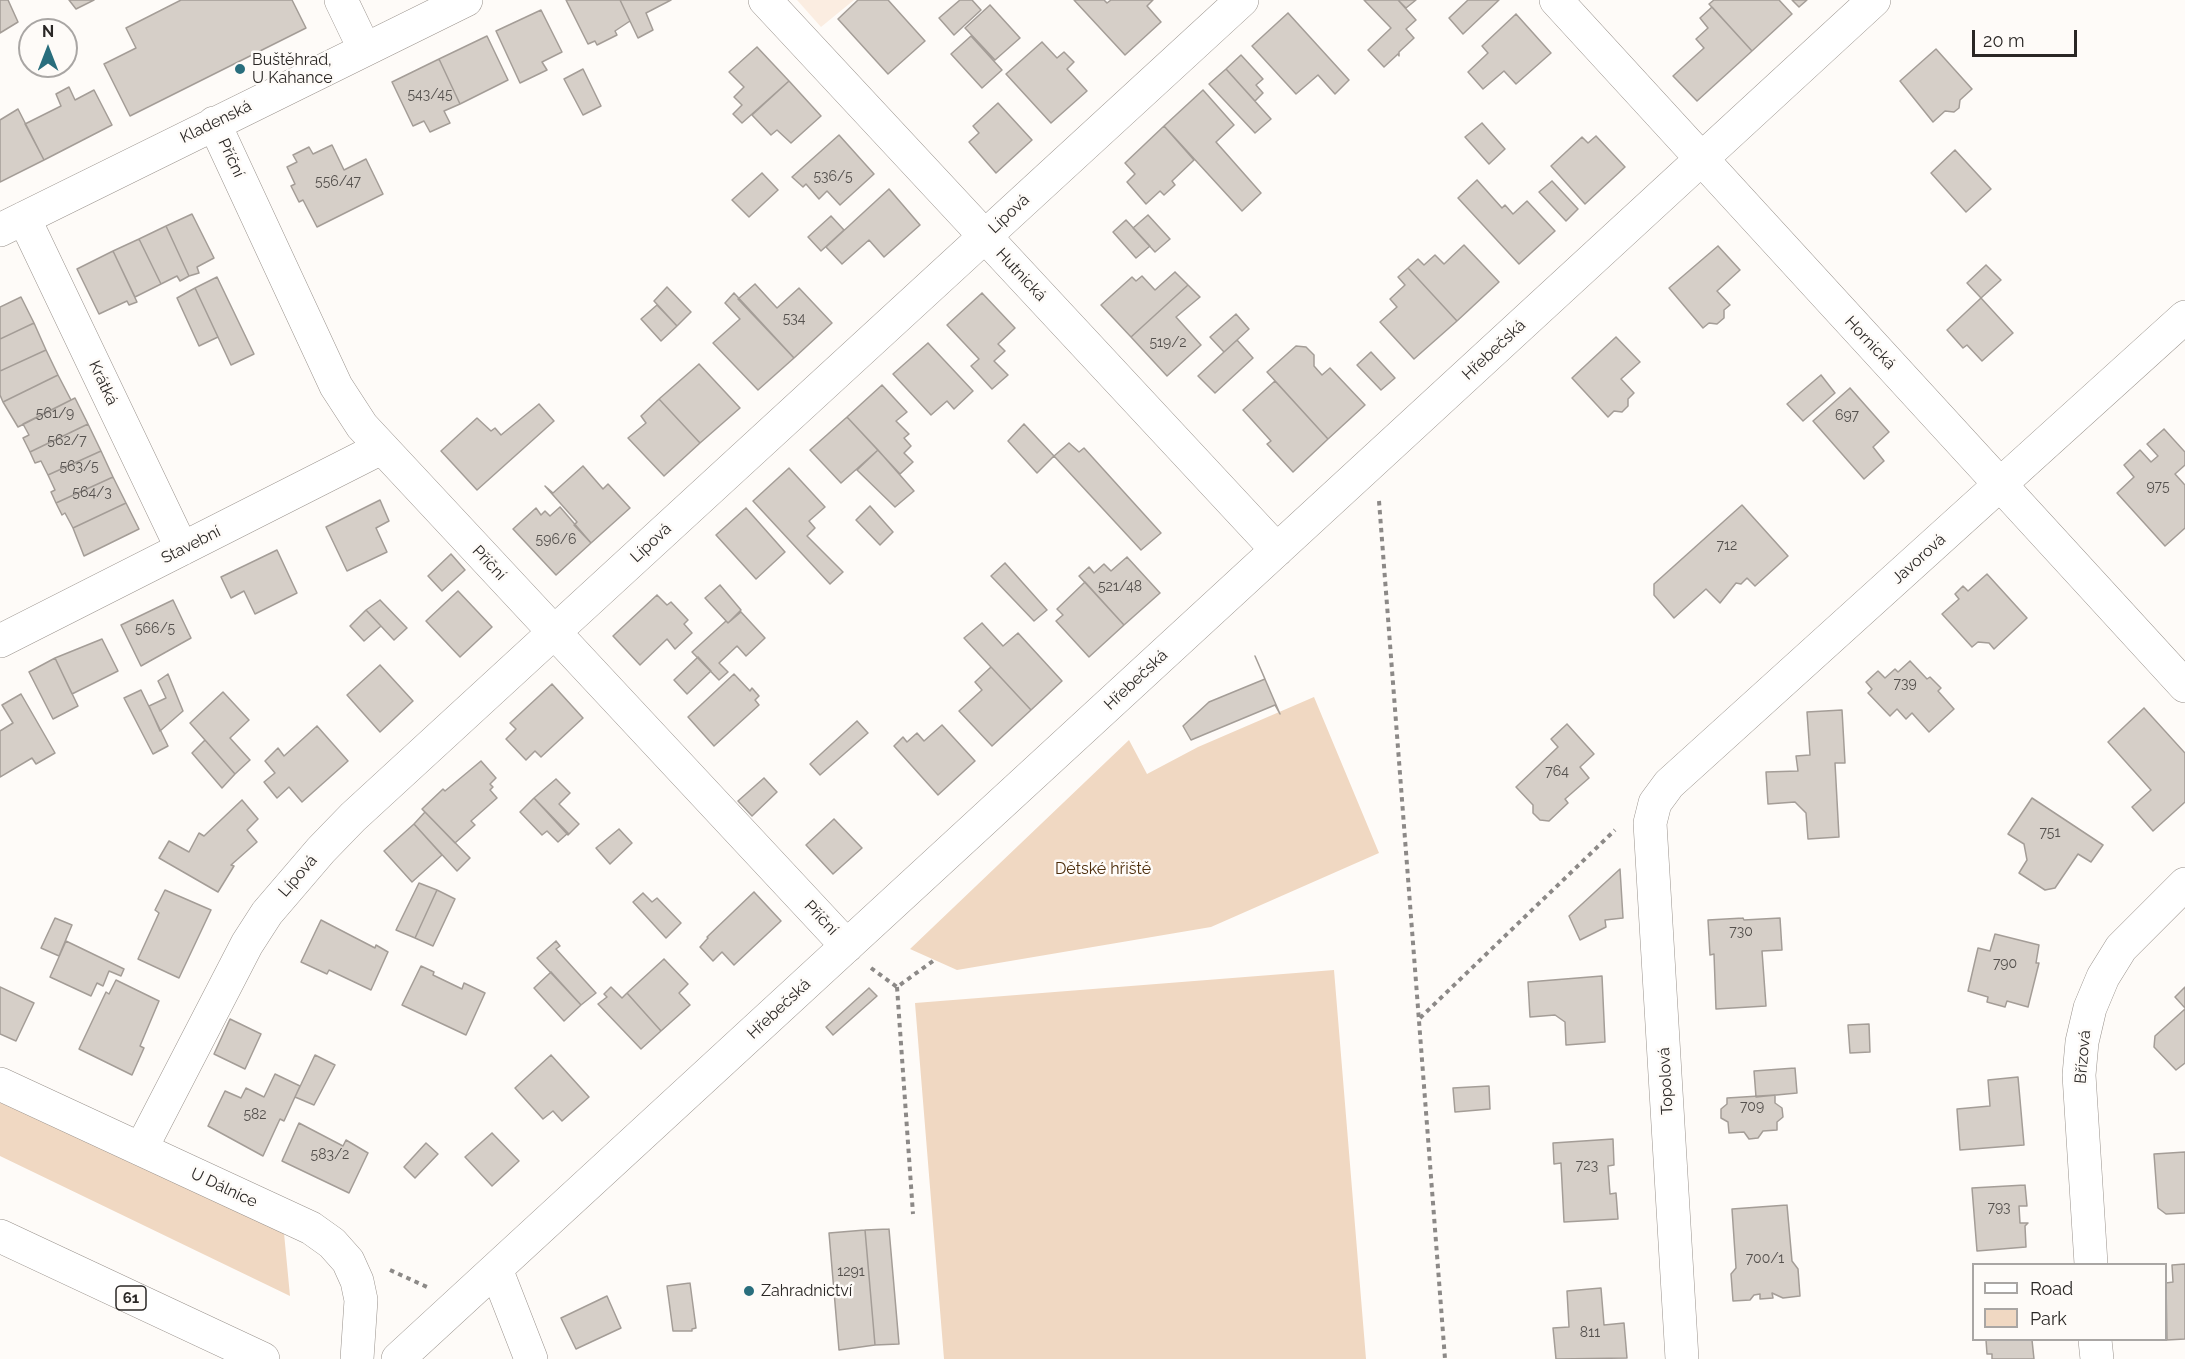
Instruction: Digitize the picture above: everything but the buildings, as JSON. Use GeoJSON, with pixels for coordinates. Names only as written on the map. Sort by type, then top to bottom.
{"type":"FeatureCollection","features":[{"type":"Feature","properties":{"kind":"street"},"geometry":{"type":"LineString","coordinates":[[341,0],[364,48]]}},
{"type":"Feature","properties":{"kind":"street","name":"Kladenská"},"geometry":{"type":"LineString","coordinates":[[12,224],[364,48],[466,0]]}},
{"type":"Feature","properties":{"kind":"street","name":"Hutnická"},"geometry":{"type":"LineString","coordinates":[[765,0],[1277,550]]}},
{"type":"Feature","properties":{"kind":"street","name":"Lípová"},"geometry":{"type":"LineString","coordinates":[[141,1149],[248,944],[291,883],[353,817],[1242,0]]}},
{"type":"Feature","properties":{"kind":"street","name":"Hornická"},"geometry":{"type":"LineString","coordinates":[[1556,0],[2185,686]]}},
{"type":"Feature","properties":{"kind":"street","name":"Hřebečská"},"geometry":{"type":"LineString","coordinates":[[398,1359],[1874,0]]}},
{"type":"Feature","properties":{"kind":"street","name":"Příční"},"geometry":{"type":"LineString","coordinates":[[214,123],[336,386],[349,409],[381,448],[847,946]]}},
{"type":"Feature","properties":{"kind":"street","name":"Krátká"},"geometry":{"type":"LineString","coordinates":[[12,224],[182,549]]}},
{"type":"Feature","properties":{"kind":"street","name":"Javorová"},"geometry":{"type":"LineString","coordinates":[[1655,803],[1669,784],[2001,486],[2185,317]]}},
{"type":"Feature","properties":{"kind":"street","name":"Stavební"},"geometry":{"type":"LineString","coordinates":[[0,641],[381,448]]}},
{"type":"Feature","properties":{"kind":"street","name":"Topolová"},"geometry":{"type":"LineString","coordinates":[[1655,803],[1650,823],[1682,1359]]}},
{"type":"Feature","properties":{"kind":"street","name":"Břízová"},"geometry":{"type":"LineString","coordinates":[[2091,1263],[2079,1075],[2082,1042],[2099,987],[2121,948],[2185,884]]}},
{"type":"Feature","properties":{"kind":"street","name":"U Dálnice"},"geometry":{"type":"LineString","coordinates":[[0,1084],[311,1228],[332,1243],[348,1261],[357,1281],[361,1300],[357,1359]]}},
{"type":"Feature","properties":{"kind":"street","name":"61"},"geometry":{"type":"LineString","coordinates":[[0,1236],[263,1359]]}},
{"type":"Feature","properties":{"kind":"street"},"geometry":{"type":"LineString","coordinates":[[496,1269],[531,1359]]}},
{"type":"Feature","properties":{"kind":"street"},"geometry":{"type":"LineString","coordinates":[[2096,1341],[2097,1359]]}},
{"type":"Feature","properties":{"kind":"path"},"geometry":{"type":"LineString","coordinates":[[1376,459],[1445,1359]]}},
{"type":"Feature","properties":{"kind":"path"},"geometry":{"type":"LineString","coordinates":[[1420,1018],[1620,825],[1655,803]]}},
{"type":"Feature","properties":{"kind":"path"},"geometry":{"type":"LineString","coordinates":[[897,987],[933,961]]}},
{"type":"Feature","properties":{"kind":"path"},"geometry":{"type":"LineString","coordinates":[[881,977],[897,987]]}},
{"type":"Feature","properties":{"kind":"path"},"geometry":{"type":"LineString","coordinates":[[897,987],[913,1214]]}},
{"type":"Feature","properties":{"kind":"path"},"geometry":{"type":"LineString","coordinates":[[384,1267],[461,1301]]}},
{"type":"Feature","properties":{"kind":"shaded area"},"geometry":{"type":"Polygon","coordinates":[[[797,0],[854,0],[821,27],[797,0]]]}},
{"type":"Feature","properties":{"kind":"green space","name":"Dětské hřiště"},"geometry":{"type":"Polygon","coordinates":[[[1314,697],[1379,853],[1211,927],[957,970],[910,949],[1129,740],[1147,774],[1198,747],[1314,697]]]}},
{"type":"Feature","properties":{"kind":"green space"},"geometry":{"type":"Polygon","coordinates":[[[1334,970],[1366,1359],[944,1359],[915,1003],[1334,970]]]}},
{"type":"Feature","properties":{"kind":"green space"},"geometry":{"type":"Polygon","coordinates":[[[0,1096],[284,1233],[290,1296],[0,1156],[0,1096]]]}},
{"type":"Feature","properties":{"kind":"place","name":"Buštěhrad, U Kahance"},"geometry":{"type":"Point","coordinates":[240,69]}},
{"type":"Feature","properties":{"kind":"place","name":"Zahradnictví"},"geometry":{"type":"Point","coordinates":[749,1291]}}]}
